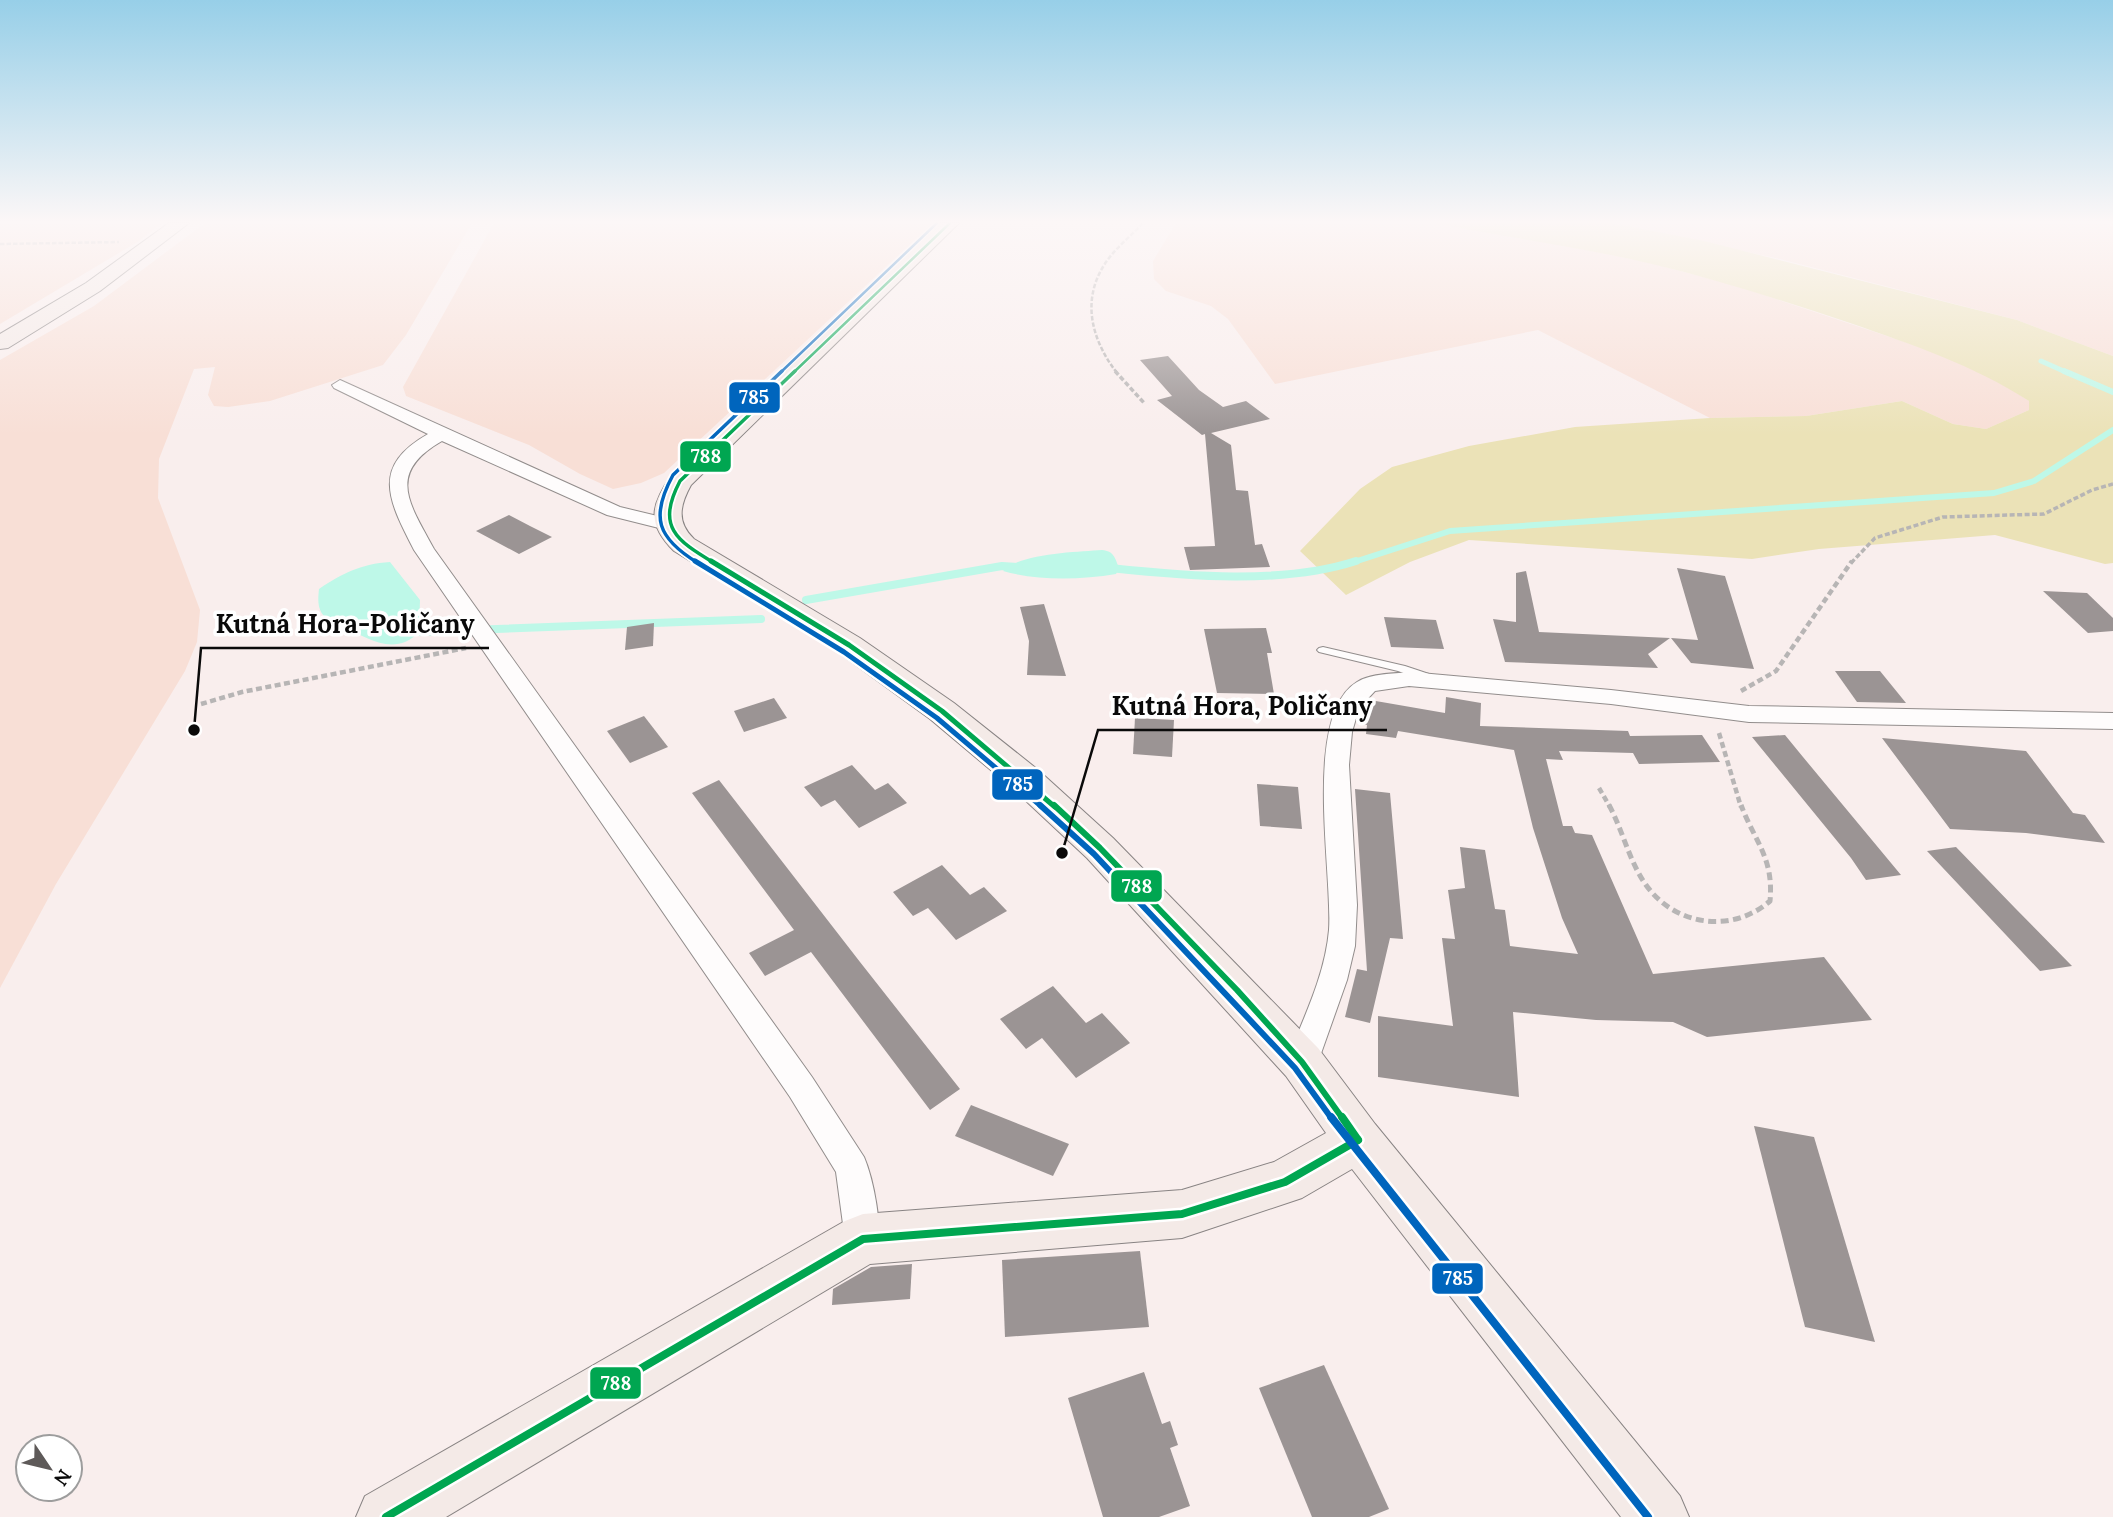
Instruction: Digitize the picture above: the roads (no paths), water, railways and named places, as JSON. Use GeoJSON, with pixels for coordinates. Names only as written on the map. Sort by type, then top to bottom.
{"type":"FeatureCollection","features":[{"type":"Feature","properties":{"kind":"street"},"geometry":{"type":"LineString","coordinates":[[0,343],[82,294]]}},
{"type":"Feature","properties":{"kind":"street"},"geometry":{"type":"LineString","coordinates":[[876,294],[681,481],[668,502],[667,524],[673,536],[849,645],[942,711],[1024,778],[1100,848],[1302,1062],[1358,1140],[1659,1517]]}},
{"type":"Feature","properties":{"kind":"street"},"geometry":{"type":"LineString","coordinates":[[340,385],[614,511],[667,524]]}},
{"type":"Feature","properties":{"kind":"street"},"geometry":{"type":"LineString","coordinates":[[441,433],[417,446],[404,461],[398,475],[400,503],[425,550],[801,1087],[852,1168],[863,1239]]}},
{"type":"Feature","properties":{"kind":"street"},"geometry":{"type":"LineString","coordinates":[[1302,1062],[1338,960],[1343,929],[1337,747],[1352,698],[1363,689],[1379,682],[1409,679],[1785,716],[2113,721]]}},
{"type":"Feature","properties":{"kind":"street"},"geometry":{"type":"LineString","coordinates":[[386,1517],[863,1239],[1182,1214],[1285,1182],[1358,1140]]}},
{"type":"Feature","properties":{"kind":"lane"},"geometry":{"type":"LineString","coordinates":[[1323,650],[1401,668],[1438,682]]}},
{"type":"Feature","properties":{"kind":"waterway"},"geometry":{"type":"LineString","coordinates":[[2041,361],[2068,373]]}},
{"type":"Feature","properties":{"kind":"waterway"},"geometry":{"type":"LineString","coordinates":[[2064,371],[2113,392]]}},
{"type":"Feature","properties":{"kind":"waterway"},"geometry":{"type":"LineString","coordinates":[[1351,563],[1450,531],[1994,493],[2034,481],[2113,430]]}},
{"type":"Feature","properties":{"kind":"waterway"},"geometry":{"type":"LineString","coordinates":[[1110,568],[1202,576],[1266,576],[1327,569],[1356,561]]}},
{"type":"Feature","properties":{"kind":"waterway"},"geometry":{"type":"LineString","coordinates":[[806,600],[1002,566],[1019,567]]}},
{"type":"Feature","properties":{"kind":"waterway"},"geometry":{"type":"LineString","coordinates":[[419,632],[761,619]]}},
{"type":"Feature","properties":{"kind":"place","name":"Kutná Hora-Poličany"},"geometry":{"type":"Point","coordinates":[194,730]}},
{"type":"Feature","properties":{"kind":"place","name":"Kutná Hora, Poličany"},"geometry":{"type":"Point","coordinates":[1062,853]}}]}
